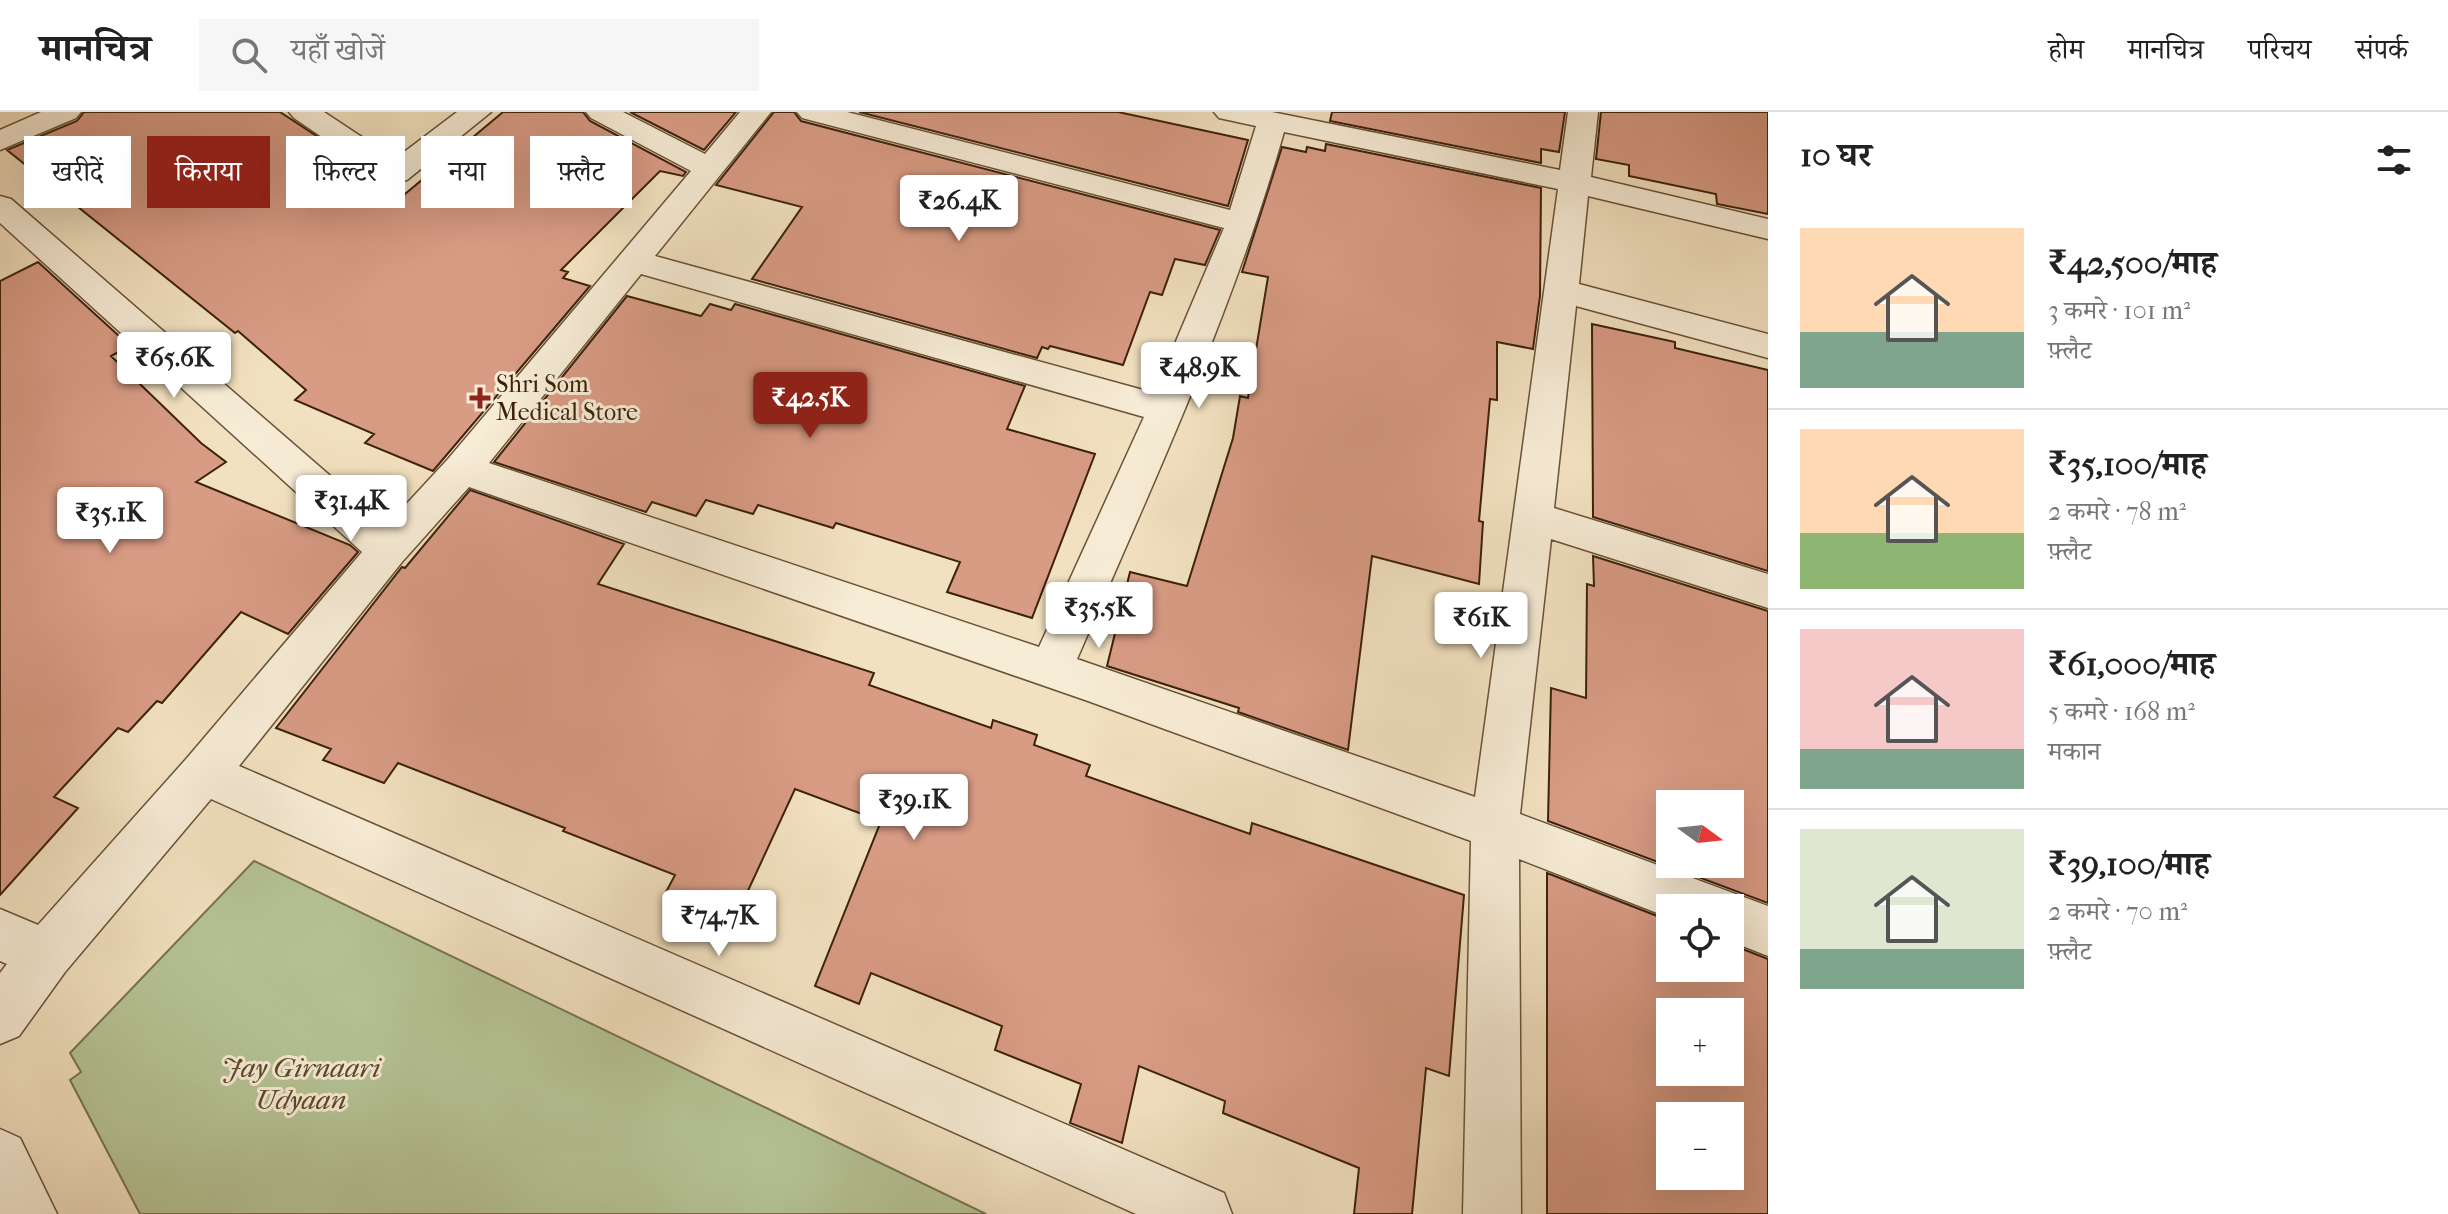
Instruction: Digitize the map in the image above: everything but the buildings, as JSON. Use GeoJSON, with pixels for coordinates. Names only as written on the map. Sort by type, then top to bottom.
{"type":"FeatureCollection","features":[{"type":"Feature","properties":{"kind":"street"},"geometry":{"type":"LineString","coordinates":[[0,141],[66,112]]}},
{"type":"Feature","properties":{"kind":"street"},"geometry":{"type":"LineString","coordinates":[[304,112],[396,173],[476,112]]}},
{"type":"Feature","properties":{"kind":"street"},"geometry":{"type":"LineString","coordinates":[[601,112],[711,169]]}},
{"type":"Feature","properties":{"kind":"street"},"geometry":{"type":"LineString","coordinates":[[0,1017],[47,954],[204,773],[388,550],[462,469],[756,112]]}},
{"type":"Feature","properties":{"kind":"street"},"geometry":{"type":"LineString","coordinates":[[812,112],[1242,223]]}},
{"type":"Feature","properties":{"kind":"street"},"geometry":{"type":"LineString","coordinates":[[1229,112],[1576,183],[1768,229]]}},
{"type":"Feature","properties":{"kind":"street"},"geometry":{"type":"LineString","coordinates":[[1492,1214],[1495,825],[1583,112]]}},
{"type":"Feature","properties":{"kind":"street"},"geometry":{"type":"LineString","coordinates":[[1051,669],[1166,410],[1242,223],[1272,122]]}},
{"type":"Feature","properties":{"kind":"street"},"geometry":{"type":"LineString","coordinates":[[0,206],[388,550]]}},
{"type":"Feature","properties":{"kind":"street"},"geometry":{"type":"LineString","coordinates":[[634,261],[1166,410]]}},
{"type":"Feature","properties":{"kind":"street"},"geometry":{"type":"LineString","coordinates":[[1563,291],[1768,346]]}},
{"type":"Feature","properties":{"kind":"street"},"geometry":{"type":"LineString","coordinates":[[462,469],[1051,669],[1495,825],[1673,894]]}},
{"type":"Feature","properties":{"kind":"street"},"geometry":{"type":"LineString","coordinates":[[1532,517],[1768,591]]}},
{"type":"Feature","properties":{"kind":"street"},"geometry":{"type":"LineString","coordinates":[[204,773],[1203,1214]]}},
{"type":"Feature","properties":{"kind":"street"},"geometry":{"type":"LineString","coordinates":[[1744,922],[1768,931]]}},
{"type":"Feature","properties":{"kind":"street"},"geometry":{"type":"LineString","coordinates":[[0,935],[47,954]]}},
{"type":"Feature","properties":{"kind":"street"},"geometry":{"type":"LineString","coordinates":[[0,1158],[28,1214]]}},
{"type":"Feature","properties":{"kind":"green space","name":"Jay Girnaari Udyaan"},"geometry":{"type":"Polygon","coordinates":[[[254,861],[986,1214],[140,1214],[70,1080],[81,1072],[70,1053],[254,861]]]}},
{"type":"Feature","properties":{"kind":"place","name":"Shri Som Medical Store"},"geometry":{"type":"Point","coordinates":[480,398]}}]}
